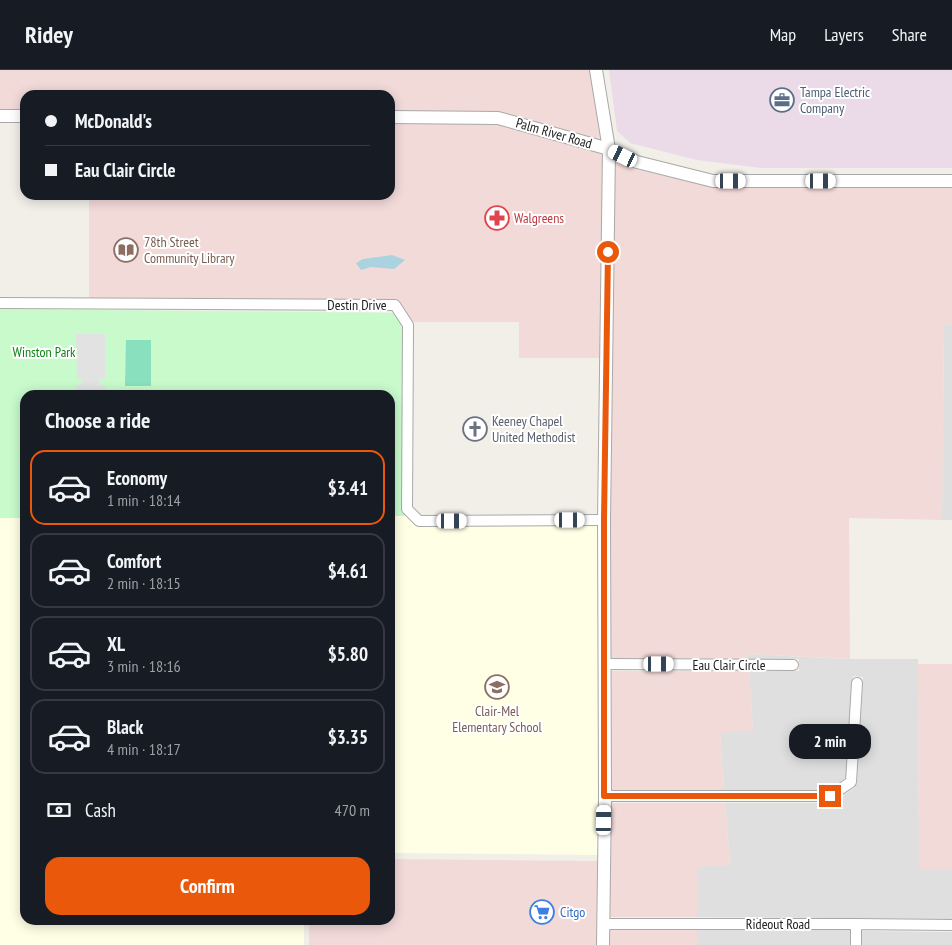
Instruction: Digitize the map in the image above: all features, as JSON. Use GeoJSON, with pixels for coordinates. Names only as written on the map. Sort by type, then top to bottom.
{"type":"FeatureCollection","features":[{"type":"Feature","properties":{"kind":"street"},"geometry":{"type":"LineString","coordinates":[[596,70],[609,149],[604,520],[603,945]]}},
{"type":"Feature","properties":{"kind":"street"},"geometry":{"type":"LineString","coordinates":[[0,116],[20,116]]}},
{"type":"Feature","properties":{"kind":"street","name":"Palm River Road"},"geometry":{"type":"LineString","coordinates":[[395,117],[498,118],[609,149],[637,162],[713,181],[952,181]]}},
{"type":"Feature","properties":{"kind":"street","name":"Destin Drive"},"geometry":{"type":"LineString","coordinates":[[0,303],[395,306],[408,325],[407,508],[413,515],[419,521],[604,520]]}},
{"type":"Feature","properties":{"kind":"street","name":"Eau Clair Circle"},"geometry":{"type":"LineString","coordinates":[[605,664],[793,665]]}},
{"type":"Feature","properties":{"kind":"street"},"geometry":{"type":"LineString","coordinates":[[604,796],[830,796],[851,782],[857,683]]}},
{"type":"Feature","properties":{"kind":"street","name":"Rideout Road"},"geometry":{"type":"LineString","coordinates":[[603,924],[952,925]]}},
{"type":"Feature","properties":{"kind":"street"},"geometry":{"type":"LineString","coordinates":[[856,924],[856,945]]}},
{"type":"Feature","properties":{"kind":"shaded area"},"geometry":{"type":"Polygon","coordinates":[[[0,70],[593,70],[603,144],[495,112],[395,112],[395,90],[20,90],[20,112],[0,112],[0,70]]]}},
{"type":"Feature","properties":{"kind":"shaded area","name":"Tampa Electric Company"},"geometry":{"type":"Polygon","coordinates":[[[609,70],[952,70],[952,168],[761,168],[697,160],[630,143],[617,131],[609,70]]]}},
{"type":"Feature","properties":{"kind":"shaded area"},"geometry":{"type":"Polygon","coordinates":[[[395,119],[498,119],[606,152],[603,358],[519,358],[519,322],[409,322],[395,303],[89,301],[89,200],[395,200],[395,119]]]}},
{"type":"Feature","properties":{"kind":"shaded area"},"geometry":{"type":"Polygon","coordinates":[[[615,159],[636,169],[713,187],[952,187],[952,324],[944,325],[942,520],[849,518],[850,659],[748,654],[748,659],[610,658],[615,159]]]}},
{"type":"Feature","properties":{"kind":"shaded area"},"geometry":{"type":"Polygon","coordinates":[[[952,324],[952,520],[942,520],[944,325],[952,324]]]}},
{"type":"Feature","properties":{"kind":"shaded area"},"geometry":{"type":"Polygon","coordinates":[[[76,334],[105,334],[105,379],[99,379],[99,385],[105,385],[106,390],[76,390],[76,385],[82,385],[81,379],[77,379],[76,334]]]}},
{"type":"Feature","properties":{"kind":"shaded area","name":"Clair-Mel Elementary School"},"geometry":{"type":"Polygon","coordinates":[[[407,509],[419,521],[604,520],[604,855],[395,853],[395,510],[407,509]]]}},
{"type":"Feature","properties":{"kind":"shaded area"},"geometry":{"type":"Polygon","coordinates":[[[0,515],[20,515],[20,925],[304,925],[304,945],[0,945],[0,515]]]}},
{"type":"Feature","properties":{"kind":"shaded area"},"geometry":{"type":"Polygon","coordinates":[[[748,654],[844,659],[918,659],[919,869],[952,869],[952,919],[697,917],[697,867],[730,864],[725,803],[830,803],[854,788],[857,783],[863,677],[853,676],[846,778],[828,790],[724,790],[720,732],[753,730],[749,671],[799,671],[799,659],[748,659],[748,654]]]}},
{"type":"Feature","properties":{"kind":"shaded area"},"geometry":{"type":"Polygon","coordinates":[[[918,664],[952,664],[952,869],[919,869],[918,664]]]}},
{"type":"Feature","properties":{"kind":"shaded area"},"geometry":{"type":"Polygon","coordinates":[[[610,671],[749,671],[753,730],[720,733],[724,790],[610,790],[610,671]]]}},
{"type":"Feature","properties":{"kind":"shaded area"},"geometry":{"type":"Polygon","coordinates":[[[610,803],[725,803],[730,865],[697,867],[697,917],[609,917],[610,803]]]}},
{"type":"Feature","properties":{"kind":"shaded area"},"geometry":{"type":"Polygon","coordinates":[[[395,859],[598,861],[597,945],[309,945],[309,925],[395,925],[395,859]]]}},
{"type":"Feature","properties":{"kind":"shaded area"},"geometry":{"type":"Polygon","coordinates":[[[609,930],[697,930],[697,945],[609,945],[609,930]]]}},
{"type":"Feature","properties":{"kind":"shaded area"},"geometry":{"type":"Polygon","coordinates":[[[697,930],[850,930],[850,945],[697,945],[697,930]]]}},
{"type":"Feature","properties":{"kind":"shaded area"},"geometry":{"type":"Polygon","coordinates":[[[862,931],[952,932],[952,945],[862,945],[862,931]]]}},
{"type":"Feature","properties":{"kind":"green space","name":"Winston Park"},"geometry":{"type":"Polygon","coordinates":[[[0,309],[401,313],[409,516],[395,516],[395,390],[20,390],[20,518],[0,518],[0,309]]]}},
{"type":"Feature","properties":{"kind":"green space"},"geometry":{"type":"Polygon","coordinates":[[[126,340],[151,340],[151,386],[125,386],[126,340]]]}},
{"type":"Feature","properties":{"kind":"water"},"geometry":{"type":"Polygon","coordinates":[[[392,255],[405,260],[394,269],[371,267],[361,270],[356,263],[363,259],[392,255]]]}},
{"type":"Feature","properties":{"kind":"place","name":"Tampa Electric Company"},"geometry":{"type":"Point","coordinates":[782,100]}},
{"type":"Feature","properties":{"kind":"place","name":"Walgreens"},"geometry":{"type":"Point","coordinates":[497,218]}},
{"type":"Feature","properties":{"kind":"place","name":"78th Street Community Library"},"geometry":{"type":"Point","coordinates":[126,250]}},
{"type":"Feature","properties":{"kind":"place","name":"Keeney Chapel United Methodist"},"geometry":{"type":"Point","coordinates":[475,429]}},
{"type":"Feature","properties":{"kind":"place","name":"Clair-Mel Elementary School"},"geometry":{"type":"Point","coordinates":[497,687]}},
{"type":"Feature","properties":{"kind":"place","name":"Citgo"},"geometry":{"type":"Point","coordinates":[542,912]}},
{"type":"Feature","properties":{"kind":"route"},"geometry":{"type":"LineString","coordinates":[[608,252],[604,520],[604,796],[830,796]]}}]}
